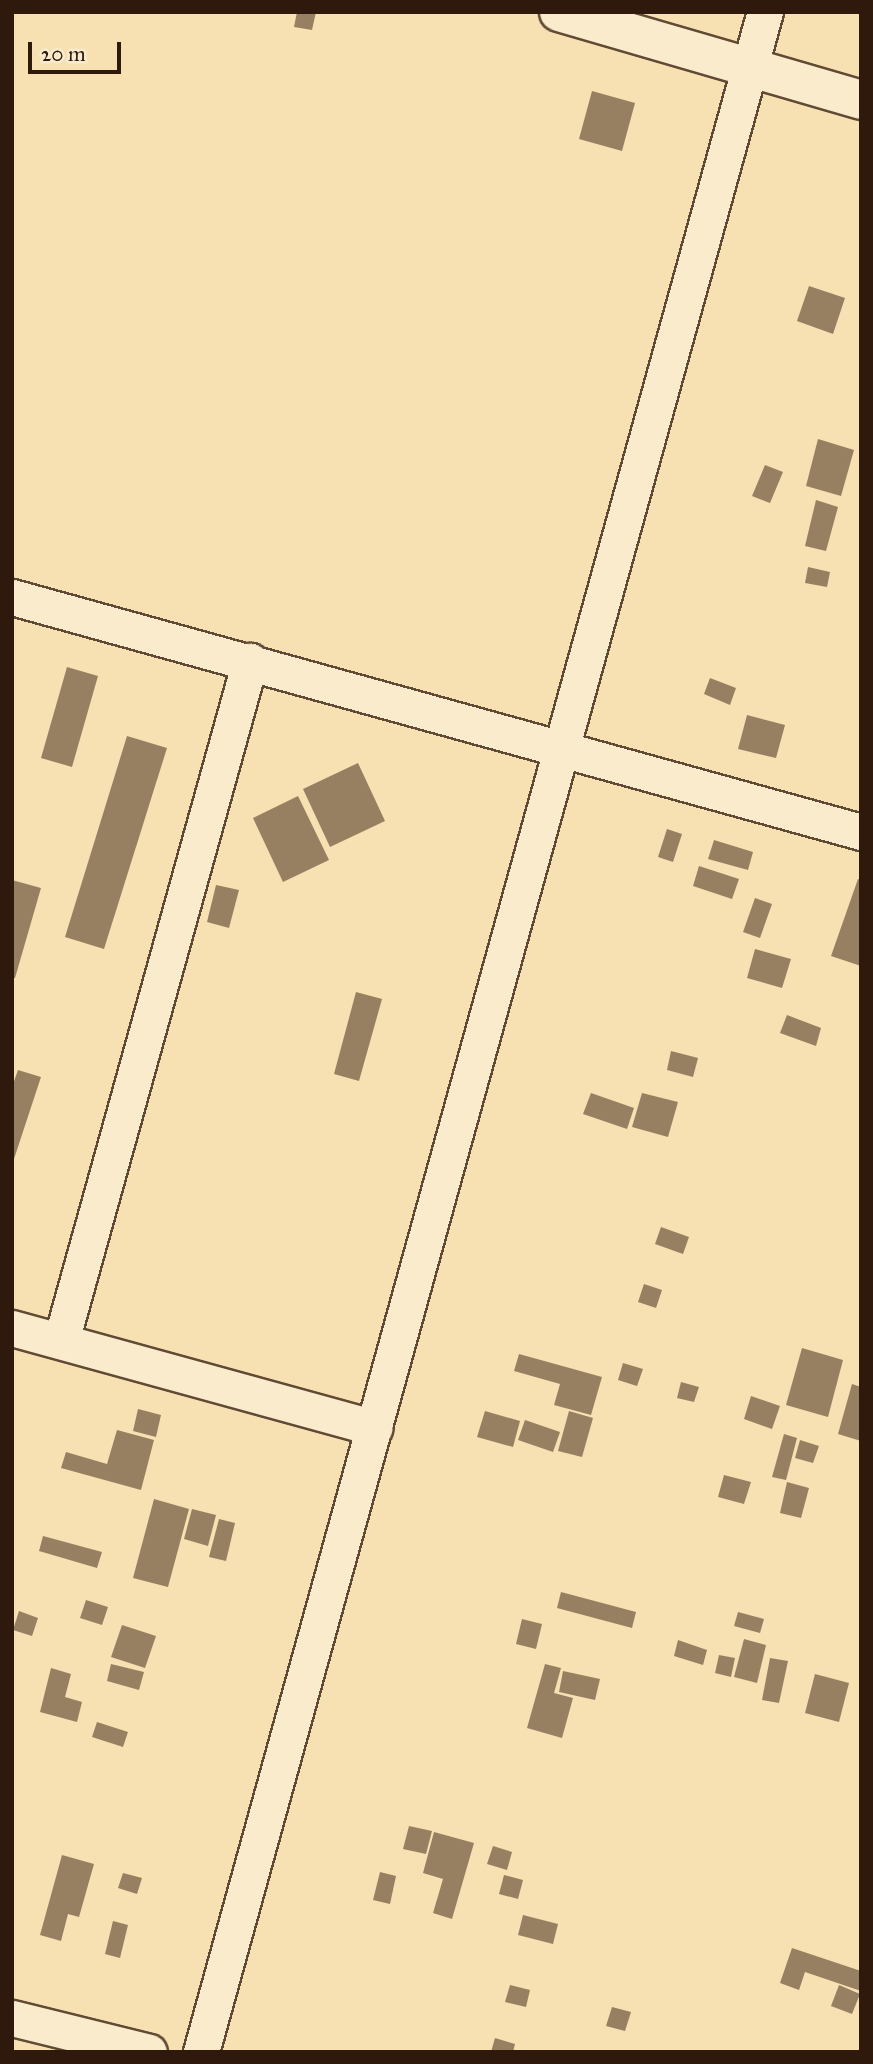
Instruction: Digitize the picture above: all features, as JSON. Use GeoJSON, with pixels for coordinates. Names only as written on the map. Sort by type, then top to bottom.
{"type":"FeatureCollection","features":[{"type":"Feature","properties":{"kind":"street"},"geometry":{"type":"LineString","coordinates":[[559,12],[749,71],[861,100]]}},
{"type":"Feature","properties":{"kind":"street"},"geometry":{"type":"LineString","coordinates":[[201,2052],[765,12]]}},
{"type":"Feature","properties":{"kind":"street"},"geometry":{"type":"LineString","coordinates":[[12,597],[562,745],[861,832]]}},
{"type":"Feature","properties":{"kind":"street"},"geometry":{"type":"LineString","coordinates":[[61,1341],[250,661]]}},
{"type":"Feature","properties":{"kind":"street"},"geometry":{"type":"LineString","coordinates":[[12,1328],[374,1428]]}},
{"type":"Feature","properties":{"kind":"street"},"geometry":{"type":"LineString","coordinates":[[12,2018],[149,2052]]}},
{"type":"Feature","properties":{"kind":"building"},"geometry":{"type":"Polygon","coordinates":[[[297,12],[316,12],[312,30],[294,27],[297,12]]]}},
{"type":"Feature","properties":{"kind":"building"},"geometry":{"type":"Polygon","coordinates":[[[592,91],[635,103],[622,151],[579,139],[592,91]]]}},
{"type":"Feature","properties":{"kind":"building"},"geometry":{"type":"Polygon","coordinates":[[[809,286],[845,298],[833,334],[797,321],[809,286]]]}},
{"type":"Feature","properties":{"kind":"building"},"geometry":{"type":"Polygon","coordinates":[[[818,439],[854,450],[841,496],[806,486],[818,439]]]}},
{"type":"Feature","properties":{"kind":"building"},"geometry":{"type":"Polygon","coordinates":[[[765,465],[783,472],[770,503],[752,496],[765,465]]]}},
{"type":"Feature","properties":{"kind":"building"},"geometry":{"type":"Polygon","coordinates":[[[816,500],[838,507],[826,551],[805,546],[816,500]]]}},
{"type":"Feature","properties":{"kind":"building"},"geometry":{"type":"Polygon","coordinates":[[[808,567],[830,572],[827,587],[805,583],[808,567]]]}},
{"type":"Feature","properties":{"kind":"building"},"geometry":{"type":"Polygon","coordinates":[[[67,667],[98,676],[72,767],[41,758],[67,667]]]}},
{"type":"Feature","properties":{"kind":"building"},"geometry":{"type":"Polygon","coordinates":[[[710,678],[736,688],[730,705],[704,694],[710,678]]]}},
{"type":"Feature","properties":{"kind":"building"},"geometry":{"type":"Polygon","coordinates":[[[747,715],[785,725],[776,758],[738,749],[747,715]]]}},
{"type":"Feature","properties":{"kind":"building"},"geometry":{"type":"Polygon","coordinates":[[[127,736],[167,748],[104,949],[65,937],[127,736]]]}},
{"type":"Feature","properties":{"kind":"building"},"geometry":{"type":"Polygon","coordinates":[[[358,763],[385,821],[330,847],[303,789],[358,763]]]}},
{"type":"Feature","properties":{"kind":"building"},"geometry":{"type":"Polygon","coordinates":[[[298,796],[329,860],[283,882],[253,818],[298,796]]]}},
{"type":"Feature","properties":{"kind":"building"},"geometry":{"type":"Polygon","coordinates":[[[667,829],[682,834],[673,862],[658,857],[667,829]]]}},
{"type":"Feature","properties":{"kind":"building"},"geometry":{"type":"Polygon","coordinates":[[[714,840],[753,852],[748,870],[708,859],[714,840]]]}},
{"type":"Feature","properties":{"kind":"building"},"geometry":{"type":"Polygon","coordinates":[[[699,866],[739,879],[732,899],[693,886],[699,866]]]}},
{"type":"Feature","properties":{"kind":"building"},"geometry":{"type":"Polygon","coordinates":[[[858,879],[861,880],[861,966],[831,956],[858,879]]]}},
{"type":"Feature","properties":{"kind":"building"},"geometry":{"type":"Polygon","coordinates":[[[12,880],[41,888],[15,978],[12,978],[12,880]]]}},
{"type":"Feature","properties":{"kind":"building"},"geometry":{"type":"Polygon","coordinates":[[[216,885],[239,890],[229,928],[207,922],[216,885]]]}},
{"type":"Feature","properties":{"kind":"building"},"geometry":{"type":"Polygon","coordinates":[[[755,898],[772,904],[760,938],[743,932],[755,898]]]}},
{"type":"Feature","properties":{"kind":"building"},"geometry":{"type":"Polygon","coordinates":[[[755,949],[791,959],[782,988],[747,978],[755,949]]]}},
{"type":"Feature","properties":{"kind":"building"},"geometry":{"type":"Polygon","coordinates":[[[356,992],[382,999],[359,1081],[334,1074],[356,992]]]}},
{"type":"Feature","properties":{"kind":"building"},"geometry":{"type":"Polygon","coordinates":[[[787,1015],[821,1028],[816,1046],[780,1033],[787,1015]]]}},
{"type":"Feature","properties":{"kind":"building"},"geometry":{"type":"Polygon","coordinates":[[[671,1051],[698,1058],[693,1077],[667,1070],[671,1051]]]}},
{"type":"Feature","properties":{"kind":"building"},"geometry":{"type":"Polygon","coordinates":[[[18,1070],[41,1077],[13,1162],[12,1087],[18,1070]]]}},
{"type":"Feature","properties":{"kind":"building"},"geometry":{"type":"Polygon","coordinates":[[[591,1093],[634,1108],[627,1129],[583,1114],[591,1093]]]}},
{"type":"Feature","properties":{"kind":"building"},"geometry":{"type":"Polygon","coordinates":[[[642,1093],[678,1102],[668,1137],[632,1127],[642,1093]]]}},
{"type":"Feature","properties":{"kind":"building"},"geometry":{"type":"Polygon","coordinates":[[[661,1227],[689,1237],[683,1254],[655,1244],[661,1227]]]}},
{"type":"Feature","properties":{"kind":"building"},"geometry":{"type":"Polygon","coordinates":[[[644,1284],[662,1290],[656,1308],[638,1302],[644,1284]]]}},
{"type":"Feature","properties":{"kind":"building"},"geometry":{"type":"Polygon","coordinates":[[[802,1348],[843,1360],[828,1417],[786,1405],[802,1348]]]}},
{"type":"Feature","properties":{"kind":"building"},"geometry":{"type":"Polygon","coordinates":[[[519,1354],[602,1377],[591,1415],[554,1405],[560,1384],[514,1371],[519,1354]]]}},
{"type":"Feature","properties":{"kind":"building"},"geometry":{"type":"Polygon","coordinates":[[[623,1363],[643,1369],[637,1386],[618,1380],[623,1363]]]}},
{"type":"Feature","properties":{"kind":"building"},"geometry":{"type":"Polygon","coordinates":[[[681,1382],[699,1387],[694,1402],[677,1398],[681,1382]]]}},
{"type":"Feature","properties":{"kind":"building"},"geometry":{"type":"Polygon","coordinates":[[[852,1384],[861,1387],[861,1441],[838,1434],[852,1384]]]}},
{"type":"Feature","properties":{"kind":"building"},"geometry":{"type":"Polygon","coordinates":[[[751,1396],[780,1406],[772,1429],[744,1419],[751,1396]]]}},
{"type":"Feature","properties":{"kind":"building"},"geometry":{"type":"Polygon","coordinates":[[[138,1409],[161,1415],[156,1437],[133,1431],[138,1409]]]}},
{"type":"Feature","properties":{"kind":"building"},"geometry":{"type":"Polygon","coordinates":[[[485,1411],[520,1421],[513,1447],[477,1437],[485,1411]]]}},
{"type":"Feature","properties":{"kind":"building"},"geometry":{"type":"Polygon","coordinates":[[[569,1411],[593,1418],[582,1457],[558,1451],[569,1411]]]}},
{"type":"Feature","properties":{"kind":"building"},"geometry":{"type":"Polygon","coordinates":[[[525,1420],[560,1432],[553,1452],[518,1440],[525,1420]]]}},
{"type":"Feature","properties":{"kind":"building"},"geometry":{"type":"Polygon","coordinates":[[[117,1430],[154,1440],[141,1490],[61,1468],[66,1452],[107,1464],[117,1430]]]}},
{"type":"Feature","properties":{"kind":"building"},"geometry":{"type":"Polygon","coordinates":[[[784,1434],[797,1438],[786,1480],[772,1477],[784,1434]]]}},
{"type":"Feature","properties":{"kind":"building"},"geometry":{"type":"Polygon","coordinates":[[[800,1440],[819,1446],[813,1463],[795,1458],[800,1440]]]}},
{"type":"Feature","properties":{"kind":"building"},"geometry":{"type":"Polygon","coordinates":[[[724,1475],[751,1482],[744,1504],[718,1497],[724,1475]]]}},
{"type":"Feature","properties":{"kind":"building"},"geometry":{"type":"Polygon","coordinates":[[[787,1482],[809,1488],[801,1518],[780,1513],[787,1482]]]}},
{"type":"Feature","properties":{"kind":"building"},"geometry":{"type":"Polygon","coordinates":[[[154,1499],[189,1509],[168,1587],[133,1578],[154,1499]]]}},
{"type":"Feature","properties":{"kind":"building"},"geometry":{"type":"Polygon","coordinates":[[[192,1509],[216,1515],[208,1546],[184,1539],[192,1509]]]}},
{"type":"Feature","properties":{"kind":"building"},"geometry":{"type":"Polygon","coordinates":[[[219,1519],[235,1523],[226,1561],[209,1557],[219,1519]]]}},
{"type":"Feature","properties":{"kind":"building"},"geometry":{"type":"Polygon","coordinates":[[[43,1536],[102,1552],[97,1568],[39,1551],[43,1536]]]}},
{"type":"Feature","properties":{"kind":"building"},"geometry":{"type":"Polygon","coordinates":[[[561,1592],[636,1612],[632,1628],[557,1608],[561,1592]]]}},
{"type":"Feature","properties":{"kind":"building"},"geometry":{"type":"Polygon","coordinates":[[[86,1600],[108,1607],[102,1625],[80,1618],[86,1600]]]}},
{"type":"Feature","properties":{"kind":"building"},"geometry":{"type":"Polygon","coordinates":[[[19,1611],[38,1618],[32,1636],[13,1630],[19,1611]]]}},
{"type":"Feature","properties":{"kind":"building"},"geometry":{"type":"Polygon","coordinates":[[[738,1612],[764,1619],[760,1633],[734,1626],[738,1612]]]}},
{"type":"Feature","properties":{"kind":"building"},"geometry":{"type":"Polygon","coordinates":[[[522,1619],[542,1624],[536,1649],[516,1644],[522,1619]]]}},
{"type":"Feature","properties":{"kind":"building"},"geometry":{"type":"Polygon","coordinates":[[[122,1625],[156,1636],[145,1668],[111,1657],[122,1625]]]}},
{"type":"Feature","properties":{"kind":"building"},"geometry":{"type":"Polygon","coordinates":[[[744,1639],[766,1645],[757,1683],[734,1677],[744,1639]]]}},
{"type":"Feature","properties":{"kind":"building"},"geometry":{"type":"Polygon","coordinates":[[[678,1640],[707,1650],[703,1665],[674,1656],[678,1640]]]}},
{"type":"Feature","properties":{"kind":"building"},"geometry":{"type":"Polygon","coordinates":[[[719,1655],[735,1658],[731,1677],[715,1673],[719,1655]]]}},
{"type":"Feature","properties":{"kind":"building"},"geometry":{"type":"Polygon","coordinates":[[[770,1658],[788,1661],[779,1703],[762,1700],[770,1658]]]}},
{"type":"Feature","properties":{"kind":"building"},"geometry":{"type":"Polygon","coordinates":[[[111,1664],[144,1672],[139,1690],[107,1681],[111,1664]]]}},
{"type":"Feature","properties":{"kind":"building"},"geometry":{"type":"Polygon","coordinates":[[[545,1664],[561,1668],[554,1693],[573,1698],[562,1738],[527,1728],[545,1664]]]}},
{"type":"Feature","properties":{"kind":"building"},"geometry":{"type":"Polygon","coordinates":[[[51,1668],[71,1674],[65,1697],[82,1702],[77,1722],[40,1712],[51,1668]]]}},
{"type":"Feature","properties":{"kind":"building"},"geometry":{"type":"Polygon","coordinates":[[[563,1671],[600,1679],[595,1700],[559,1692],[563,1671]]]}},
{"type":"Feature","properties":{"kind":"building"},"geometry":{"type":"Polygon","coordinates":[[[815,1674],[849,1683],[839,1722],[805,1713],[815,1674]]]}},
{"type":"Feature","properties":{"kind":"building"},"geometry":{"type":"Polygon","coordinates":[[[97,1722],[128,1732],[123,1747],[92,1737],[97,1722]]]}},
{"type":"Feature","properties":{"kind":"building"},"geometry":{"type":"Polygon","coordinates":[[[409,1826],[432,1831],[426,1854],[403,1849],[409,1826]]]}},
{"type":"Feature","properties":{"kind":"building"},"geometry":{"type":"Polygon","coordinates":[[[434,1832],[474,1843],[452,1919],[433,1913],[443,1879],[423,1873],[434,1832]]]}},
{"type":"Feature","properties":{"kind":"building"},"geometry":{"type":"Polygon","coordinates":[[[493,1846],[512,1852],[507,1870],[487,1864],[493,1846]]]}},
{"type":"Feature","properties":{"kind":"building"},"geometry":{"type":"Polygon","coordinates":[[[62,1855],[94,1864],[79,1917],[68,1914],[61,1941],[40,1935],[62,1855]]]}},
{"type":"Feature","properties":{"kind":"building"},"geometry":{"type":"Polygon","coordinates":[[[380,1872],[396,1876],[390,1904],[373,1900],[380,1872]]]}},
{"type":"Feature","properties":{"kind":"building"},"geometry":{"type":"Polygon","coordinates":[[[123,1873],[142,1878],[137,1894],[118,1888],[123,1873]]]}},
{"type":"Feature","properties":{"kind":"building"},"geometry":{"type":"Polygon","coordinates":[[[504,1875],[523,1880],[518,1899],[499,1894],[504,1875]]]}},
{"type":"Feature","properties":{"kind":"building"},"geometry":{"type":"Polygon","coordinates":[[[523,1915],[558,1924],[553,1944],[518,1935],[523,1915]]]}},
{"type":"Feature","properties":{"kind":"building"},"geometry":{"type":"Polygon","coordinates":[[[113,1921],[128,1925],[120,1958],[105,1954],[113,1921]]]}},
{"type":"Feature","properties":{"kind":"building"},"geometry":{"type":"Polygon","coordinates":[[[792,1948],[861,1971],[861,1991],[805,1972],[799,1990],[780,1983],[792,1948]]]}},
{"type":"Feature","properties":{"kind":"building"},"geometry":{"type":"Polygon","coordinates":[[[510,1985],[530,1990],[526,2007],[505,2002],[510,1985]]]}},
{"type":"Feature","properties":{"kind":"building"},"geometry":{"type":"Polygon","coordinates":[[[839,1985],[860,1994],[852,2014],[831,2006],[839,1985]]]}},
{"type":"Feature","properties":{"kind":"building"},"geometry":{"type":"Polygon","coordinates":[[[612,2007],[631,2012],[625,2031],[606,2026],[612,2007]]]}},
{"type":"Feature","properties":{"kind":"building"},"geometry":{"type":"Polygon","coordinates":[[[495,2038],[515,2044],[513,2052],[491,2052],[495,2038]]]}}]}
